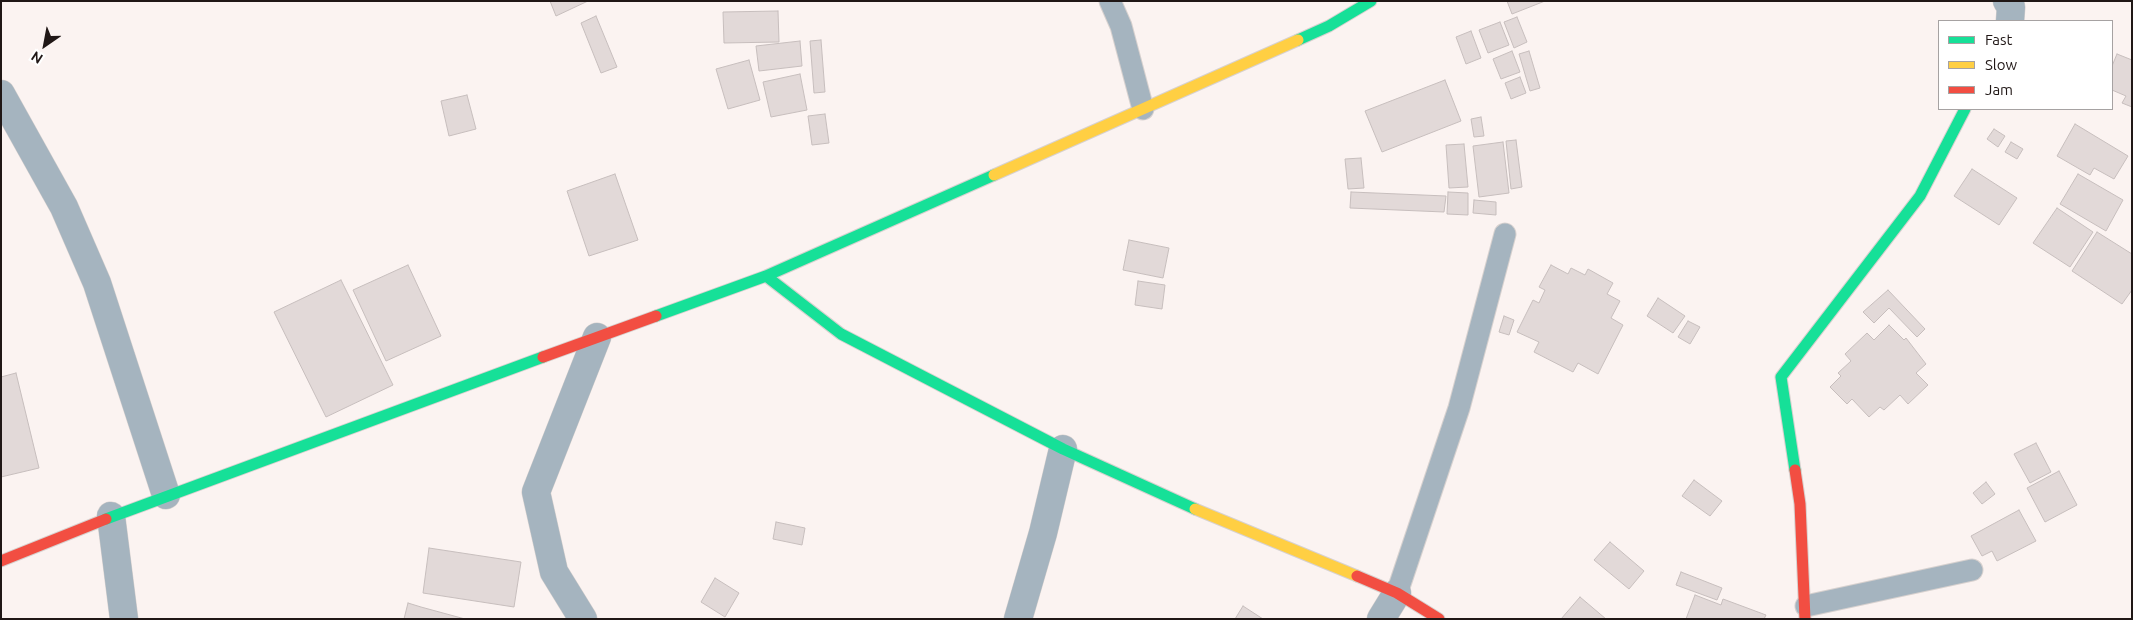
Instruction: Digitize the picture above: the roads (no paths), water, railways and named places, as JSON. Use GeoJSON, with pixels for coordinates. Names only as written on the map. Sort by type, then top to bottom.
{"type":"FeatureCollection","features":[{"type":"Feature","properties":{"kind":"street"},"geometry":{"type":"LineString","coordinates":[[1,561],[166,494],[766,276],[1329,26],[1371,1]]}},
{"type":"Feature","properties":{"kind":"street"},"geometry":{"type":"LineString","coordinates":[[2007,1],[2011,7],[2010,20]]}},
{"type":"Feature","properties":{"kind":"street"},"geometry":{"type":"LineString","coordinates":[[1,94],[64,207],[97,283],[166,494]]}},
{"type":"Feature","properties":{"kind":"street"},"geometry":{"type":"LineString","coordinates":[[1805,612],[1800,504],[1781,377],[1920,196],[1964,110]]}},
{"type":"Feature","properties":{"kind":"street"},"geometry":{"type":"LineString","coordinates":[[766,276],[841,334],[1063,449],[1223,522],[1397,593],[1438,619]]}},
{"type":"Feature","properties":{"kind":"street"},"geometry":{"type":"LineString","coordinates":[[583,619],[554,572],[536,492],[597,337]]}},
{"type":"Feature","properties":{"kind":"street"},"geometry":{"type":"LineString","coordinates":[[1018,619],[1043,533],[1063,449]]}},
{"type":"Feature","properties":{"kind":"street"},"geometry":{"type":"LineString","coordinates":[[111,516],[124,619]]}},
{"type":"Feature","properties":{"kind":"street"},"geometry":{"type":"LineString","coordinates":[[1381,619],[1397,593]]}},
{"type":"Feature","properties":{"kind":"lane"},"geometry":{"type":"LineString","coordinates":[[1110,1],[1121,26],[1143,109]]}},
{"type":"Feature","properties":{"kind":"lane"},"geometry":{"type":"LineString","coordinates":[[1397,593],[1459,408],[1505,234]]}},
{"type":"Feature","properties":{"kind":"lane"},"geometry":{"type":"LineString","coordinates":[[1805,612],[1972,570]]}}]}
